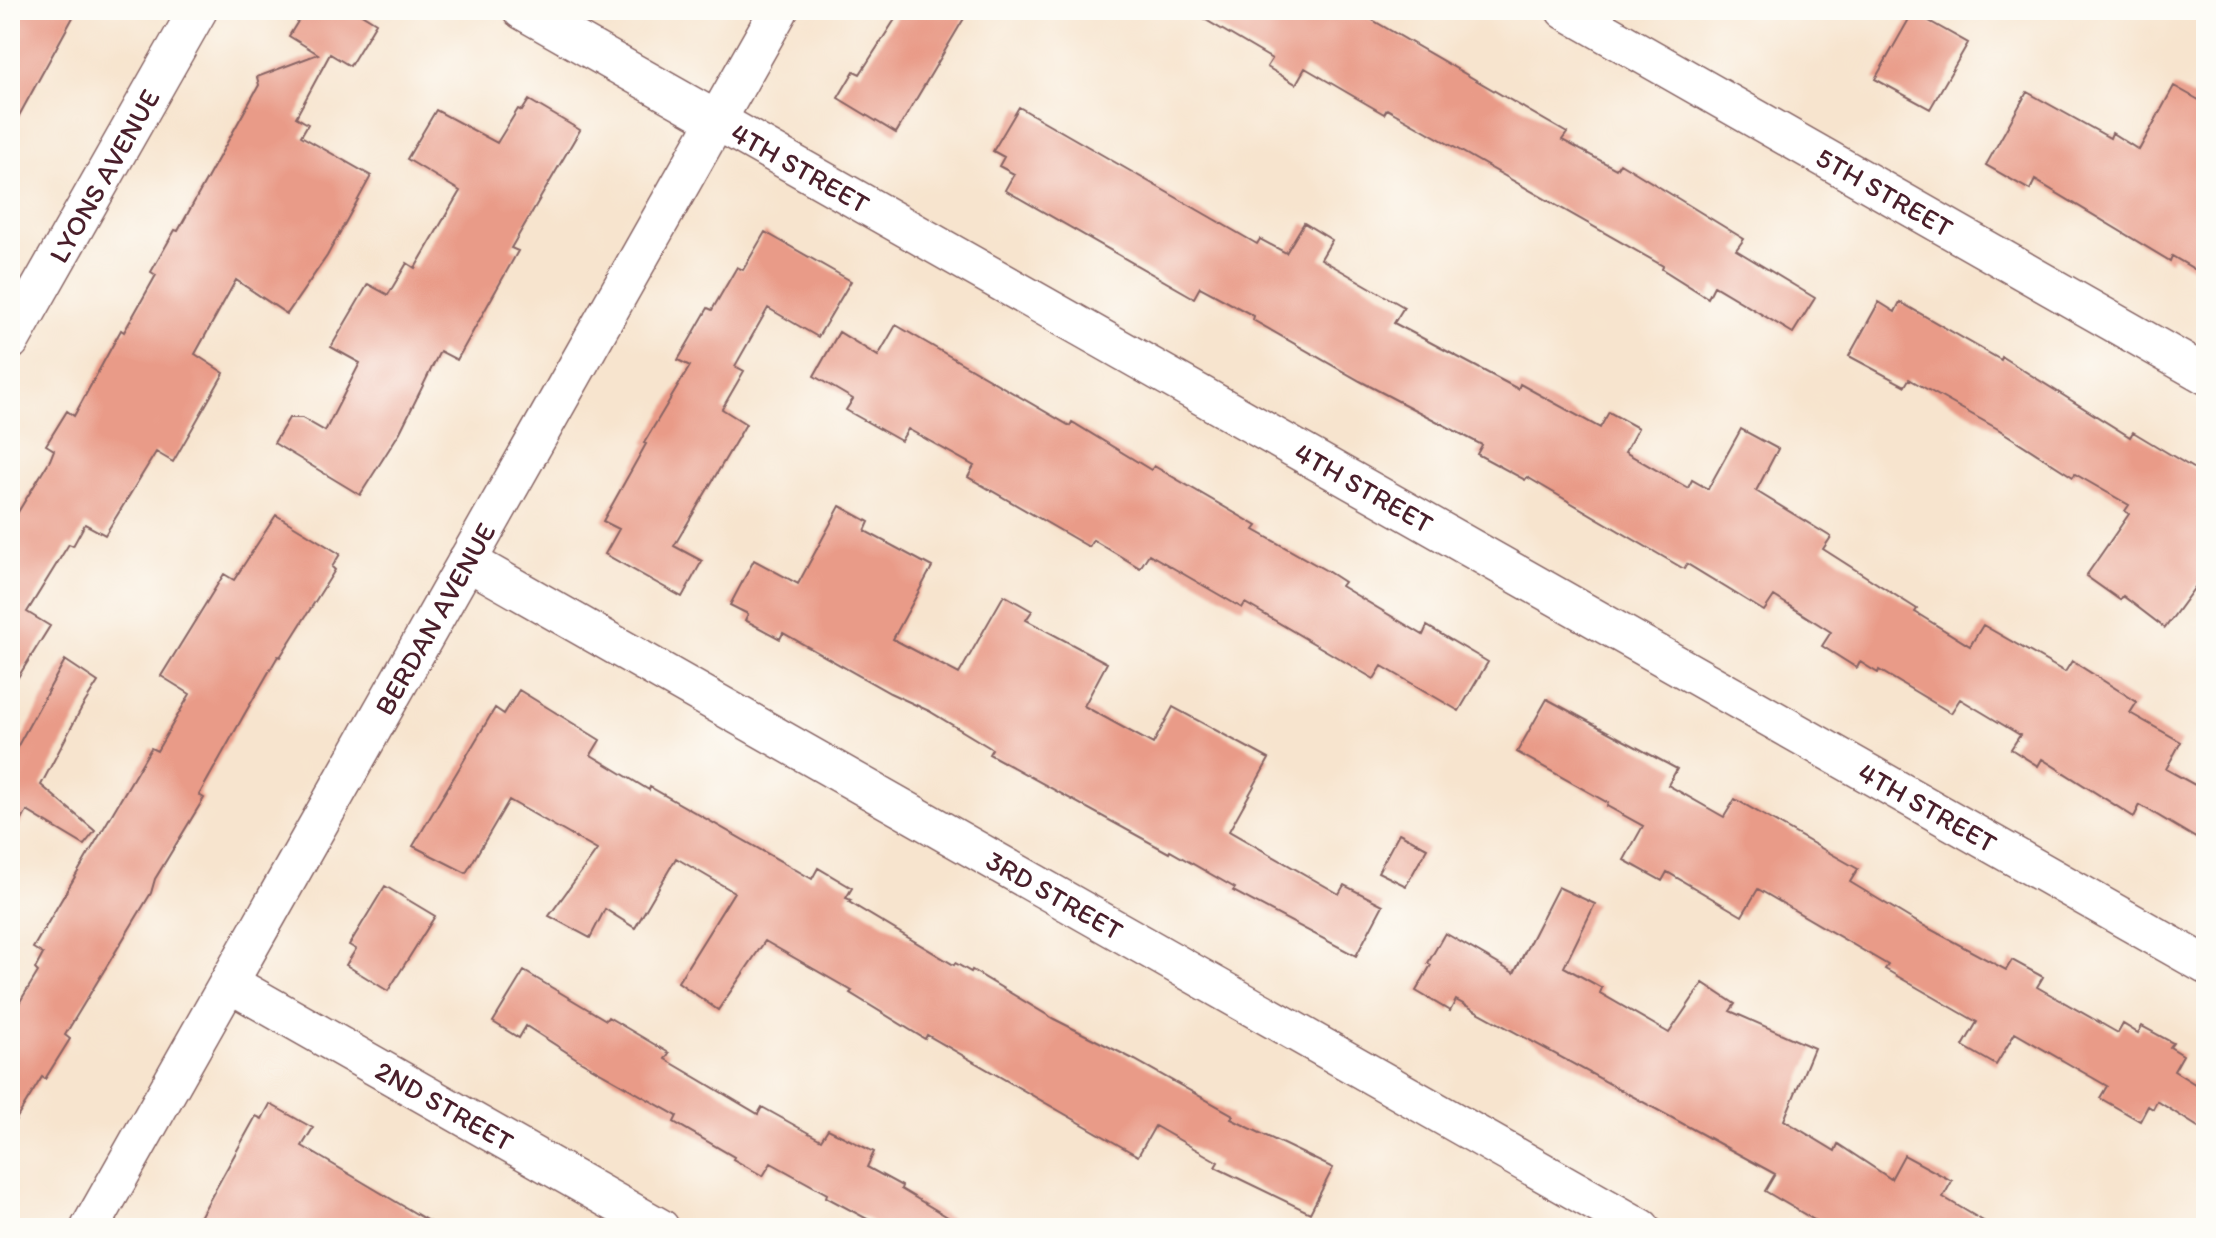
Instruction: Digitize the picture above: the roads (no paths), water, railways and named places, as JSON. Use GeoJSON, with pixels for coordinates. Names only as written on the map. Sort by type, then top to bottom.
{"type":"FeatureCollection","features":[{"type":"Feature","properties":{"kind":"street","name":"LYONS AVENUE"},"geometry":{"type":"LineString","coordinates":[[10,341],[198,10]]}},
{"type":"Feature","properties":{"kind":"street","name":"4TH STREET"},"geometry":{"type":"LineString","coordinates":[[522,10],[2206,965]]}},
{"type":"Feature","properties":{"kind":"street","name":"BERDAN AVENUE"},"geometry":{"type":"LineString","coordinates":[[90,1228],[779,10]]}},
{"type":"Feature","properties":{"kind":"street","name":"5TH STREET"},"geometry":{"type":"LineString","coordinates":[[1565,10],[2206,375]]}},
{"type":"Feature","properties":{"kind":"street","name":"3RD STREET"},"geometry":{"type":"LineString","coordinates":[[467,561],[1641,1228]]}},
{"type":"Feature","properties":{"kind":"street","name":"2ND STREET"},"geometry":{"type":"LineString","coordinates":[[229,983],[660,1228]]}}]}
